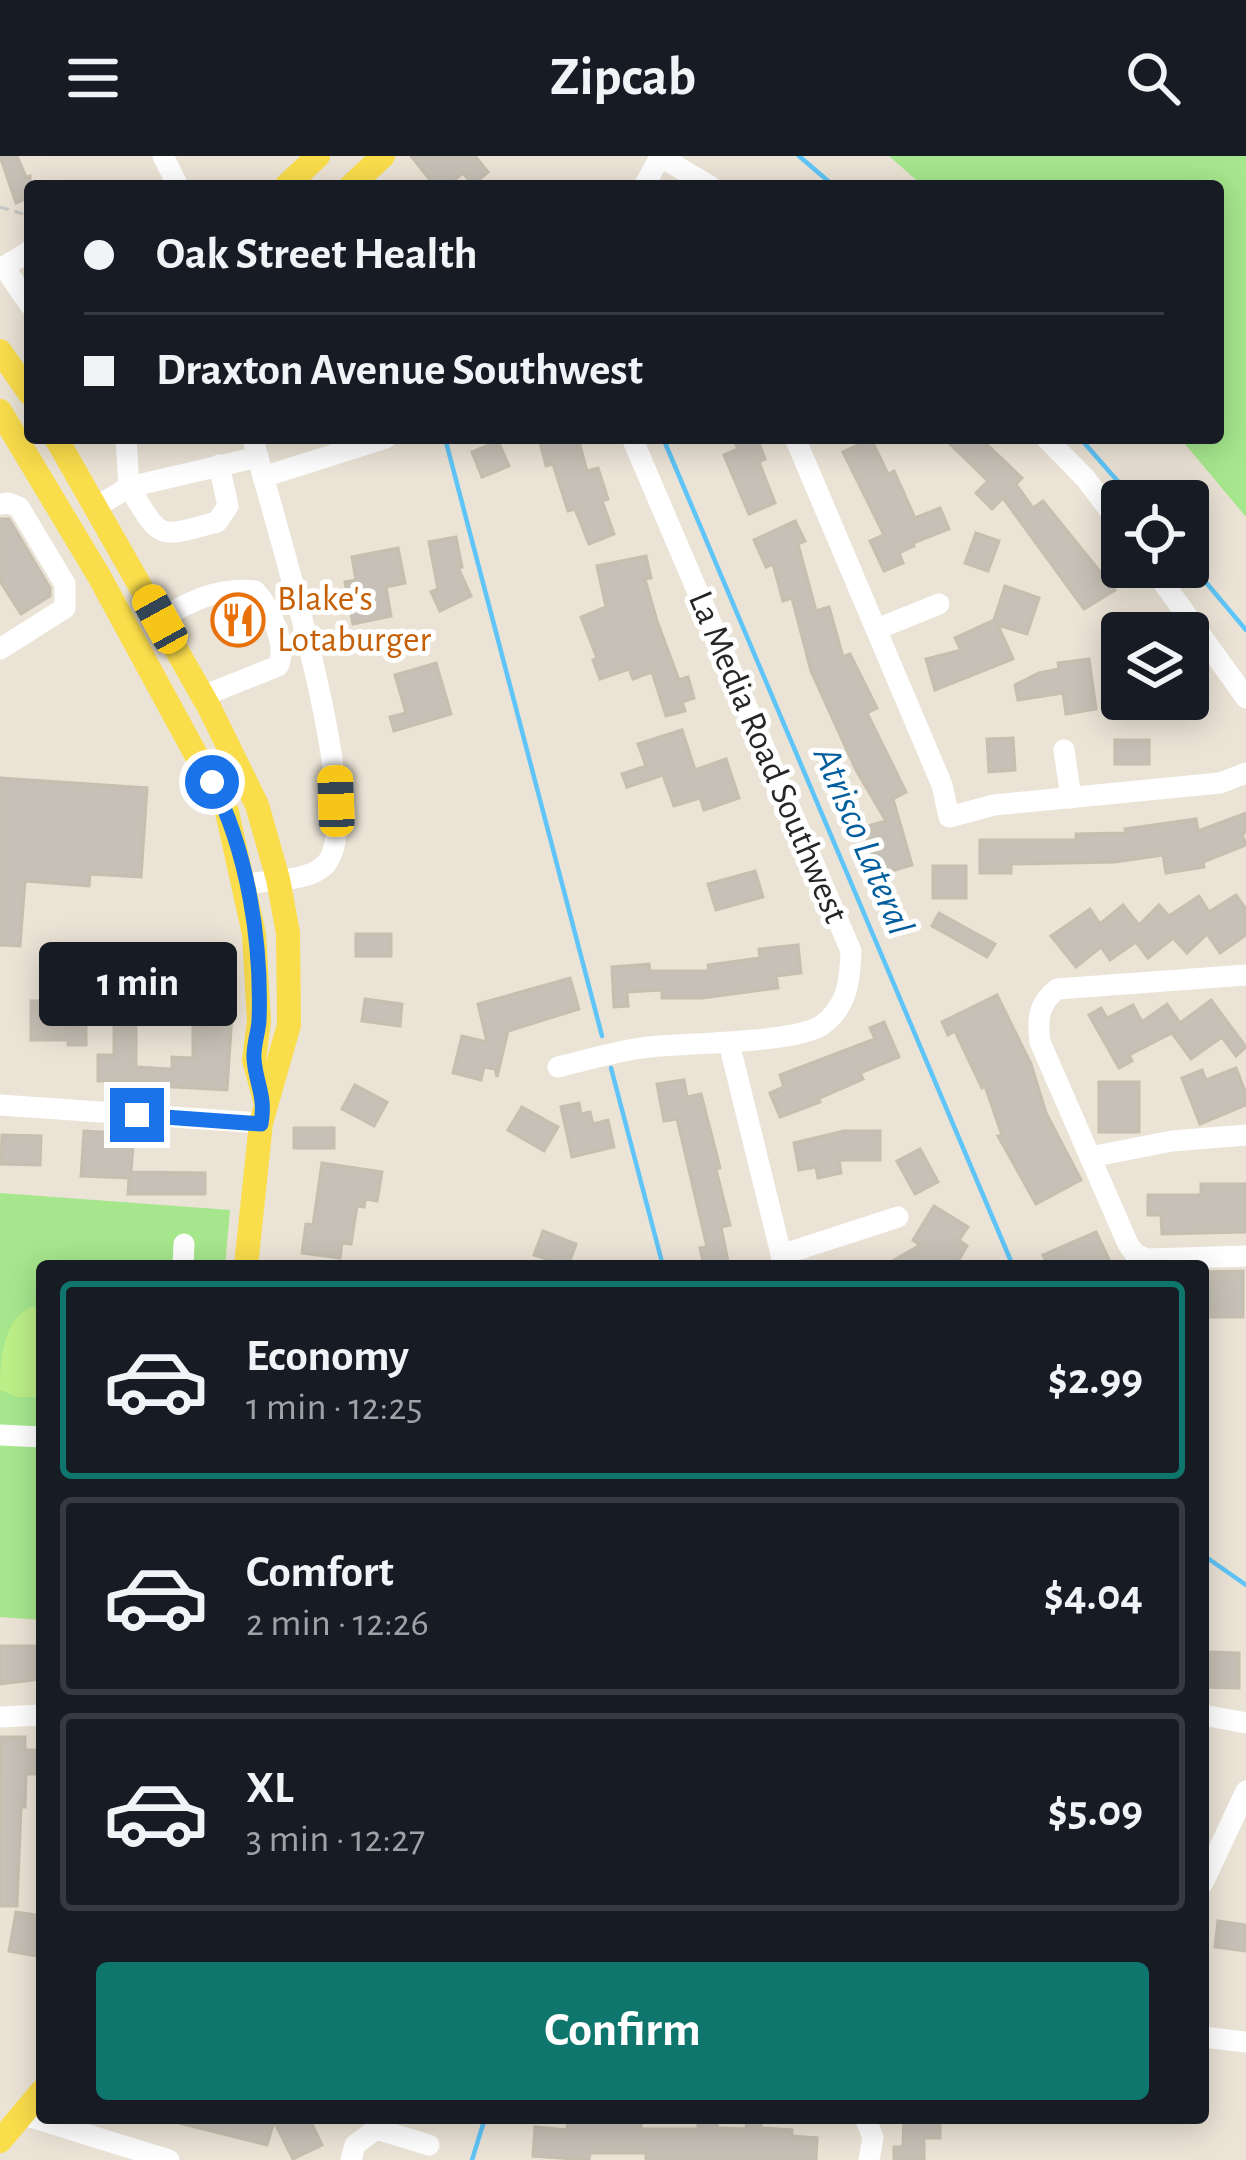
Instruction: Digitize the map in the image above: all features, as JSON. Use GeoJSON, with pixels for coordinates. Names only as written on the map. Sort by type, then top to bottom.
{"type":"FeatureCollection","features":[{"type":"Feature","properties":{"kind":"main road"},"geometry":{"type":"LineString","coordinates":[[292,180],[318,156]]}},
{"type":"Feature","properties":{"kind":"main road"},"geometry":{"type":"LineString","coordinates":[[357,180],[383,156]]}},
{"type":"Feature","properties":{"kind":"main road"},"geometry":{"type":"LineString","coordinates":[[0,351],[24,382]]}},
{"type":"Feature","properties":{"kind":"main road"},"geometry":{"type":"LineString","coordinates":[[0,412],[154,674],[227,812],[245,884],[257,976],[259,1022],[254,1060],[263,1112]]}},
{"type":"Feature","properties":{"kind":"main road"},"geometry":{"type":"LineString","coordinates":[[59,444],[203,696],[257,806],[278,879],[289,955],[289,1025],[263,1112],[247,1260]]}},
{"type":"Feature","properties":{"kind":"main road"},"geometry":{"type":"LineString","coordinates":[[0,2140],[36,2098]]}},
{"type":"Feature","properties":{"kind":"street"},"geometry":{"type":"LineString","coordinates":[[660,156],[700,180]]}},
{"type":"Feature","properties":{"kind":"street"},"geometry":{"type":"LineString","coordinates":[[2,268],[24,297]]}},
{"type":"Feature","properties":{"kind":"street"},"geometry":{"type":"LineString","coordinates":[[126,444],[129,487],[151,523],[168,535],[217,522],[224,514],[228,506],[219,465]]}},
{"type":"Feature","properties":{"kind":"street"},"geometry":{"type":"LineString","coordinates":[[96,507],[129,487],[219,465],[348,444]]}},
{"type":"Feature","properties":{"kind":"street","name":"La Media Road Southwest"},"geometry":{"type":"LineString","coordinates":[[558,1066],[646,1047],[729,1043],[818,1028],[841,1007],[850,979],[851,951],[635,444]]}},
{"type":"Feature","properties":{"kind":"street"},"geometry":{"type":"LineString","coordinates":[[798,444],[942,785],[949,817],[994,806],[1220,783],[1246,772]]}},
{"type":"Feature","properties":{"kind":"street"},"geometry":{"type":"LineString","coordinates":[[1052,444],[1101,499]]}},
{"type":"Feature","properties":{"kind":"street"},"geometry":{"type":"LineString","coordinates":[[245,884],[310,874],[324,866],[337,832],[335,791],[314,666],[258,458]]}},
{"type":"Feature","properties":{"kind":"street"},"geometry":{"type":"LineString","coordinates":[[0,504],[19,507],[65,584],[67,597],[65,608],[0,649]]}},
{"type":"Feature","properties":{"kind":"street"},"geometry":{"type":"LineString","coordinates":[[1167,588],[1246,698]]}},
{"type":"Feature","properties":{"kind":"street"},"geometry":{"type":"LineString","coordinates":[[160,619],[191,600],[236,589],[255,591],[265,601],[282,650],[278,666],[203,696]]}},
{"type":"Feature","properties":{"kind":"street"},"geometry":{"type":"LineString","coordinates":[[877,629],[939,604]]}},
{"type":"Feature","properties":{"kind":"street"},"geometry":{"type":"LineString","coordinates":[[1064,750],[1071,798]]}},
{"type":"Feature","properties":{"kind":"street"},"geometry":{"type":"LineString","coordinates":[[1246,975],[1068,987],[1045,999],[1039,1013],[1040,1042],[1136,1254],[1147,1259],[1246,1256]]}},
{"type":"Feature","properties":{"kind":"street"},"geometry":{"type":"LineString","coordinates":[[729,1043],[782,1260]]}},
{"type":"Feature","properties":{"kind":"street"},"geometry":{"type":"LineString","coordinates":[[0,1106],[263,1112]]}},
{"type":"Feature","properties":{"kind":"street"},"geometry":{"type":"LineString","coordinates":[[1090,1157],[1246,1135]]}},
{"type":"Feature","properties":{"kind":"street"},"geometry":{"type":"LineString","coordinates":[[785,1260],[898,1217]]}},
{"type":"Feature","properties":{"kind":"street"},"geometry":{"type":"LineString","coordinates":[[0,1435],[36,1437]]}},
{"type":"Feature","properties":{"kind":"street"},"geometry":{"type":"LineString","coordinates":[[0,1717],[36,1715]]}},
{"type":"Feature","properties":{"kind":"street"},"geometry":{"type":"LineString","coordinates":[[1209,1716],[1246,1723]]}},
{"type":"Feature","properties":{"kind":"street"},"geometry":{"type":"LineString","coordinates":[[1209,1870],[1246,1791]]}},
{"type":"Feature","properties":{"kind":"street"},"geometry":{"type":"LineString","coordinates":[[1209,2038],[1246,2042]]}},
{"type":"Feature","properties":{"kind":"street"},"geometry":{"type":"LineString","coordinates":[[21,2114],[36,2119]]}},
{"type":"Feature","properties":{"kind":"street"},"geometry":{"type":"LineString","coordinates":[[53,2124],[169,2160]]}},
{"type":"Feature","properties":{"kind":"street"},"geometry":{"type":"LineString","coordinates":[[868,2124],[873,2137],[869,2160]]}},
{"type":"Feature","properties":{"kind":"street"},"geometry":{"type":"LineString","coordinates":[[351,2160],[356,2145],[376,2128],[429,2145]]}},
{"type":"Feature","properties":{"kind":"green space"},"geometry":{"type":"Polygon","coordinates":[[[889,156],[1246,156],[1246,517],[1185,444],[1224,444],[1224,180],[916,180],[889,156]]]}},
{"type":"Feature","properties":{"kind":"green space"},"geometry":{"type":"Polygon","coordinates":[[[0,1193],[230,1210],[226,1260],[36,1260],[36,1620],[0,1617],[0,1193]]]}},
{"type":"Feature","properties":{"kind":"green space"},"geometry":{"type":"Polygon","coordinates":[[[36,1309],[36,1397],[17,1397],[0,1390],[2,1354],[9,1331],[23,1312],[36,1309]]]}},
{"type":"Feature","properties":{"kind":"building"},"geometry":{"type":"Polygon","coordinates":[[[0,156],[17,156],[26,177],[30,176],[24,180],[24,200],[16,203],[0,156]]]}},
{"type":"Feature","properties":{"kind":"building"},"geometry":{"type":"Polygon","coordinates":[[[411,156],[475,156],[488,172],[479,180],[469,180],[463,173],[454,180],[430,180],[411,156]]]}},
{"type":"Feature","properties":{"kind":"building"},"geometry":{"type":"Polygon","coordinates":[[[499,444],[509,466],[482,477],[472,452],[499,444]]]}},
{"type":"Feature","properties":{"kind":"building"},"geometry":{"type":"Polygon","coordinates":[[[540,444],[580,444],[587,471],[598,468],[608,499],[602,501],[614,534],[589,544],[575,509],[568,511],[553,464],[546,466],[540,444]]]}},
{"type":"Feature","properties":{"kind":"building"},"geometry":{"type":"Polygon","coordinates":[[[736,444],[759,444],[765,459],[759,462],[775,503],[749,514],[724,455],[738,449],[736,444]]]}},
{"type":"Feature","properties":{"kind":"building"},"geometry":{"type":"Polygon","coordinates":[[[873,444],[888,474],[894,471],[915,518],[940,508],[949,529],[913,543],[899,553],[903,563],[884,571],[870,541],[884,535],[843,452],[873,444]]]}},
{"type":"Feature","properties":{"kind":"building"},"geometry":{"type":"Polygon","coordinates":[[[950,444],[986,444],[1022,478],[1016,484],[1033,508],[1043,501],[1101,573],[1101,588],[1115,590],[1084,609],[1003,498],[992,509],[976,493],[988,481],[950,444]]]}},
{"type":"Feature","properties":{"kind":"building"},"geometry":{"type":"Polygon","coordinates":[[[0,519],[9,519],[50,588],[50,596],[21,614],[0,581],[0,519]]]}},
{"type":"Feature","properties":{"kind":"building"},"geometry":{"type":"Polygon","coordinates":[[[795,521],[805,541],[798,544],[816,611],[829,607],[843,657],[850,654],[877,708],[867,713],[906,792],[893,799],[912,865],[878,875],[864,827],[886,821],[856,770],[811,671],[792,598],[783,601],[773,564],[766,567],[754,540],[795,521]]]}},
{"type":"Feature","properties":{"kind":"building"},"geometry":{"type":"Polygon","coordinates":[[[976,533],[999,541],[988,571],[965,563],[976,533]]]}},
{"type":"Feature","properties":{"kind":"building"},"geometry":{"type":"Polygon","coordinates":[[[456,537],[462,567],[458,567],[471,596],[440,611],[431,592],[438,589],[429,542],[456,537]]]}},
{"type":"Feature","properties":{"kind":"building"},"geometry":{"type":"Polygon","coordinates":[[[398,548],[405,583],[386,587],[391,616],[353,624],[345,582],[356,580],[352,557],[398,548]]]}},
{"type":"Feature","properties":{"kind":"building"},"geometry":{"type":"Polygon","coordinates":[[[646,556],[651,578],[645,579],[657,621],[679,680],[688,677],[694,698],[682,702],[685,711],[666,716],[652,672],[633,679],[629,669],[600,679],[581,617],[606,607],[597,566],[646,556]]]}},
{"type":"Feature","properties":{"kind":"building"},"geometry":{"type":"Polygon","coordinates":[[[1005,586],[1039,598],[1027,634],[998,625],[1013,659],[935,690],[926,659],[961,650],[955,638],[994,620],[1005,586]]]}},
{"type":"Feature","properties":{"kind":"building","name":"Blake's Lotaburger"},"geometry":{"type":"Polygon","coordinates":[[[248,606],[258,635],[224,641],[218,609],[248,606]]]}},
{"type":"Feature","properties":{"kind":"building"},"geometry":{"type":"Polygon","coordinates":[[[1089,659],[1096,709],[1066,714],[1063,693],[1018,700],[1015,685],[1059,669],[1058,663],[1089,659]]]}},
{"type":"Feature","properties":{"kind":"building"},"geometry":{"type":"Polygon","coordinates":[[[436,663],[451,714],[394,731],[390,717],[406,713],[395,675],[436,663]]]}},
{"type":"Feature","properties":{"kind":"building"},"geometry":{"type":"Polygon","coordinates":[[[682,730],[695,770],[726,759],[739,798],[704,810],[700,798],[674,806],[663,775],[627,787],[622,774],[646,766],[638,744],[682,730]]]}},
{"type":"Feature","properties":{"kind":"building"},"geometry":{"type":"Polygon","coordinates":[[[1013,738],[1015,770],[989,772],[987,739],[1013,738]]]}},
{"type":"Feature","properties":{"kind":"building"},"geometry":{"type":"Polygon","coordinates":[[[1115,740],[1149,740],[1149,764],[1115,764],[1115,740]]]}},
{"type":"Feature","properties":{"kind":"building"},"geometry":{"type":"Polygon","coordinates":[[[0,778],[147,788],[141,877],[90,874],[89,886],[25,881],[20,946],[0,945],[0,778]]]}},
{"type":"Feature","properties":{"kind":"building"},"geometry":{"type":"Polygon","coordinates":[[[1246,813],[1242,834],[1246,845],[1203,862],[1204,867],[1166,873],[1163,855],[1115,862],[1011,864],[1011,873],[980,873],[980,840],[1076,840],[1076,834],[1126,833],[1125,829],[1196,819],[1198,831],[1246,813]]]}},
{"type":"Feature","properties":{"kind":"building"},"geometry":{"type":"Polygon","coordinates":[[[933,866],[966,866],[966,898],[933,898],[933,866]]]}},
{"type":"Feature","properties":{"kind":"building"},"geometry":{"type":"Polygon","coordinates":[[[755,871],[763,897],[716,910],[708,884],[755,871]]]}},
{"type":"Feature","properties":{"kind":"building"},"geometry":{"type":"Polygon","coordinates":[[[1236,895],[1246,909],[1246,935],[1220,953],[1207,934],[1187,953],[1173,938],[1148,958],[1136,942],[1110,960],[1101,947],[1076,967],[1051,936],[1090,909],[1100,924],[1123,905],[1139,925],[1159,905],[1169,916],[1199,896],[1209,912],[1236,895]]]}},
{"type":"Feature","properties":{"kind":"building"},"geometry":{"type":"Polygon","coordinates":[[[939,913],[995,944],[987,957],[932,926],[939,913]]]}},
{"type":"Feature","properties":{"kind":"building"},"geometry":{"type":"Polygon","coordinates":[[[356,934],[391,934],[391,956],[356,956],[356,934]]]}},
{"type":"Feature","properties":{"kind":"building"},"geometry":{"type":"Polygon","coordinates":[[[798,945],[801,973],[776,976],[778,988],[702,998],[662,998],[662,990],[627,992],[628,1006],[614,1007],[612,967],[649,964],[650,971],[709,971],[708,965],[760,958],[759,949],[798,945]]]}},
{"type":"Feature","properties":{"kind":"building"},"geometry":{"type":"Polygon","coordinates":[[[570,978],[579,1009],[508,1031],[497,1077],[495,1069],[484,1067],[481,1080],[453,1073],[462,1036],[487,1042],[478,1004],[570,978]]]}},
{"type":"Feature","properties":{"kind":"building"},"geometry":{"type":"Polygon","coordinates":[[[997,995],[1031,1064],[1046,1113],[1081,1180],[1036,1204],[998,1136],[1002,1135],[985,1086],[982,1088],[955,1031],[948,1035],[942,1022],[997,995]]]}},
{"type":"Feature","properties":{"kind":"building"},"geometry":{"type":"Polygon","coordinates":[[[365,999],[402,1004],[400,1026],[362,1021],[365,999]]]}},
{"type":"Feature","properties":{"kind":"building"},"geometry":{"type":"Polygon","coordinates":[[[1211,1000],[1246,1047],[1236,1056],[1222,1037],[1191,1059],[1172,1033],[1129,1055],[1132,1061],[1119,1068],[1089,1015],[1101,1008],[1107,1018],[1133,1005],[1142,1022],[1167,1004],[1180,1023],[1211,1000]]]}},
{"type":"Feature","properties":{"kind":"building"},"geometry":{"type":"Polygon","coordinates":[[[31,1001],[60,1001],[60,1020],[86,1020],[86,1045],[31,1040],[31,1001]]]}},
{"type":"Feature","properties":{"kind":"building"},"geometry":{"type":"Polygon","coordinates":[[[114,1008],[136,1008],[136,1067],[172,1069],[172,1057],[193,1058],[193,1014],[232,1014],[227,1090],[157,1086],[157,1081],[98,1081],[98,1055],[114,1055],[114,1008]]]}},
{"type":"Feature","properties":{"kind":"building"},"geometry":{"type":"Polygon","coordinates":[[[884,1022],[899,1057],[860,1073],[863,1079],[818,1099],[820,1102],[780,1117],[770,1093],[784,1087],[780,1075],[875,1039],[870,1028],[884,1022]]]}},
{"type":"Feature","properties":{"kind":"building"},"geometry":{"type":"Polygon","coordinates":[[[1236,1068],[1246,1105],[1200,1124],[1182,1078],[1202,1070],[1206,1080],[1236,1068]]]}},
{"type":"Feature","properties":{"kind":"building"},"geometry":{"type":"Polygon","coordinates":[[[684,1080],[687,1097],[701,1094],[730,1225],[721,1227],[728,1260],[703,1260],[700,1248],[707,1247],[677,1119],[664,1121],[657,1084],[684,1080]]]}},
{"type":"Feature","properties":{"kind":"building"},"geometry":{"type":"Polygon","coordinates":[[[1099,1082],[1139,1082],[1139,1132],[1099,1132],[1099,1082]]]}},
{"type":"Feature","properties":{"kind":"building"},"geometry":{"type":"Polygon","coordinates":[[[355,1085],[387,1102],[374,1126],[342,1109],[355,1085]]]}},
{"type":"Feature","properties":{"kind":"building"},"geometry":{"type":"Polygon","coordinates":[[[579,1103],[581,1114],[590,1112],[593,1124],[608,1120],[614,1147],[572,1157],[561,1107],[579,1103]]]}},
{"type":"Feature","properties":{"kind":"building"},"geometry":{"type":"Polygon","coordinates":[[[522,1107],[558,1127],[544,1151],[508,1130],[522,1107]]]}},
{"type":"Feature","properties":{"kind":"building"},"geometry":{"type":"Polygon","coordinates":[[[294,1128],[334,1128],[334,1148],[294,1148],[294,1128]]]}},
{"type":"Feature","properties":{"kind":"building"},"geometry":{"type":"Polygon","coordinates":[[[84,1131],[134,1134],[131,1172],[205,1173],[205,1194],[128,1194],[129,1178],[81,1176],[84,1131]]]}},
{"type":"Feature","properties":{"kind":"building"},"geometry":{"type":"Polygon","coordinates":[[[844,1131],[880,1131],[880,1160],[839,1160],[841,1173],[818,1178],[816,1167],[799,1170],[794,1143],[844,1131]]]}},
{"type":"Feature","properties":{"kind":"building"},"geometry":{"type":"Polygon","coordinates":[[[2,1135],[41,1136],[40,1165],[1,1164],[2,1135]]]}},
{"type":"Feature","properties":{"kind":"building"},"geometry":{"type":"Polygon","coordinates":[[[920,1149],[938,1182],[915,1194],[897,1161],[920,1149]]]}},
{"type":"Feature","properties":{"kind":"building"},"geometry":{"type":"Polygon","coordinates":[[[322,1163],[382,1172],[377,1201],[365,1199],[364,1207],[357,1206],[351,1244],[342,1243],[340,1258],[302,1253],[306,1224],[313,1225],[322,1163]]]}},
{"type":"Feature","properties":{"kind":"building"},"geometry":{"type":"Polygon","coordinates":[[[1201,1184],[1246,1184],[1246,1232],[1162,1234],[1161,1215],[1148,1215],[1148,1195],[1201,1195],[1201,1184]]]}},
{"type":"Feature","properties":{"kind":"building"},"geometry":{"type":"Polygon","coordinates":[[[934,1206],[968,1227],[959,1240],[967,1246],[959,1260],[894,1260],[920,1245],[913,1240],[934,1206]]]}},
{"type":"Feature","properties":{"kind":"building"},"geometry":{"type":"Polygon","coordinates":[[[543,1231],[576,1244],[570,1260],[534,1255],[543,1231]]]}},
{"type":"Feature","properties":{"kind":"building"},"geometry":{"type":"Polygon","coordinates":[[[1096,1232],[1109,1260],[1045,1260],[1043,1255],[1096,1232]]]}},
{"type":"Feature","properties":{"kind":"building"},"geometry":{"type":"Polygon","coordinates":[[[1243,1271],[1243,1317],[1209,1317],[1209,1272],[1243,1271]]]}},
{"type":"Feature","properties":{"kind":"building"},"geometry":{"type":"Polygon","coordinates":[[[0,1646],[36,1646],[36,1680],[0,1684],[0,1646]]]}},
{"type":"Feature","properties":{"kind":"building"},"geometry":{"type":"Polygon","coordinates":[[[1209,1652],[1239,1653],[1239,1688],[1209,1687],[1209,1652]]]}},
{"type":"Feature","properties":{"kind":"building"},"geometry":{"type":"Polygon","coordinates":[[[1,1737],[25,1737],[25,1750],[36,1750],[36,1774],[26,1774],[25,1807],[21,1807],[17,1906],[0,1906],[1,1737]]]}},
{"type":"Feature","properties":{"kind":"building"},"geometry":{"type":"Polygon","coordinates":[[[16,1912],[36,1915],[36,1956],[9,1951],[16,1912]]]}},
{"type":"Feature","properties":{"kind":"building"},"geometry":{"type":"Polygon","coordinates":[[[1218,1921],[1246,1925],[1246,1951],[1215,1947],[1218,1921]]]}},
{"type":"Feature","properties":{"kind":"building"},"geometry":{"type":"Polygon","coordinates":[[[183,2124],[273,2124],[267,2145],[183,2124]]]}},
{"type":"Feature","properties":{"kind":"building"},"geometry":{"type":"Polygon","coordinates":[[[276,2124],[312,2124],[322,2145],[293,2159],[276,2124]]]}},
{"type":"Feature","properties":{"kind":"building"},"geometry":{"type":"Polygon","coordinates":[[[568,2124],[698,2129],[698,2124],[717,2124],[717,2128],[746,2129],[746,2124],[761,2124],[761,2128],[792,2130],[792,2136],[817,2138],[816,2160],[646,2160],[646,2153],[590,2153],[589,2160],[533,2156],[535,2127],[567,2130],[568,2124]]]}},
{"type":"Feature","properties":{"kind":"building"},"geometry":{"type":"Polygon","coordinates":[[[904,2124],[940,2124],[940,2138],[924,2138],[924,2160],[894,2160],[894,2147],[903,2147],[904,2124]]]}},
{"type":"Feature","properties":{"kind":"waterway"},"geometry":{"type":"LineString","coordinates":[[799,156],[827,180]]}},
{"type":"Feature","properties":{"kind":"waterway"},"geometry":{"type":"LineString","coordinates":[[447,444],[602,1036]]}},
{"type":"Feature","properties":{"kind":"waterway","name":"Atrisco Lateral"},"geometry":{"type":"LineString","coordinates":[[666,444],[1010,1260]]}},
{"type":"Feature","properties":{"kind":"waterway"},"geometry":{"type":"LineString","coordinates":[[1085,444],[1117,480]]}},
{"type":"Feature","properties":{"kind":"waterway"},"geometry":{"type":"LineString","coordinates":[[1209,586],[1246,630]]}},
{"type":"Feature","properties":{"kind":"waterway"},"geometry":{"type":"LineString","coordinates":[[611,1068],[661,1260]]}},
{"type":"Feature","properties":{"kind":"waterway","name":"Atrisco Lateral"},"geometry":{"type":"LineString","coordinates":[[1209,1559],[1246,1585]]}},
{"type":"Feature","properties":{"kind":"waterway"},"geometry":{"type":"LineString","coordinates":[[472,2160],[483,2124]]}},
{"type":"Feature","properties":{"kind":"place","name":"Blake's Lotaburger"},"geometry":{"type":"Point","coordinates":[238,620]}},
{"type":"Feature","properties":{"kind":"route"},"geometry":{"type":"LineString","coordinates":[[137,1115],[261,1124],[266,1100],[254,1060],[259,1022],[254,934],[227,812],[212,782]]}}]}
